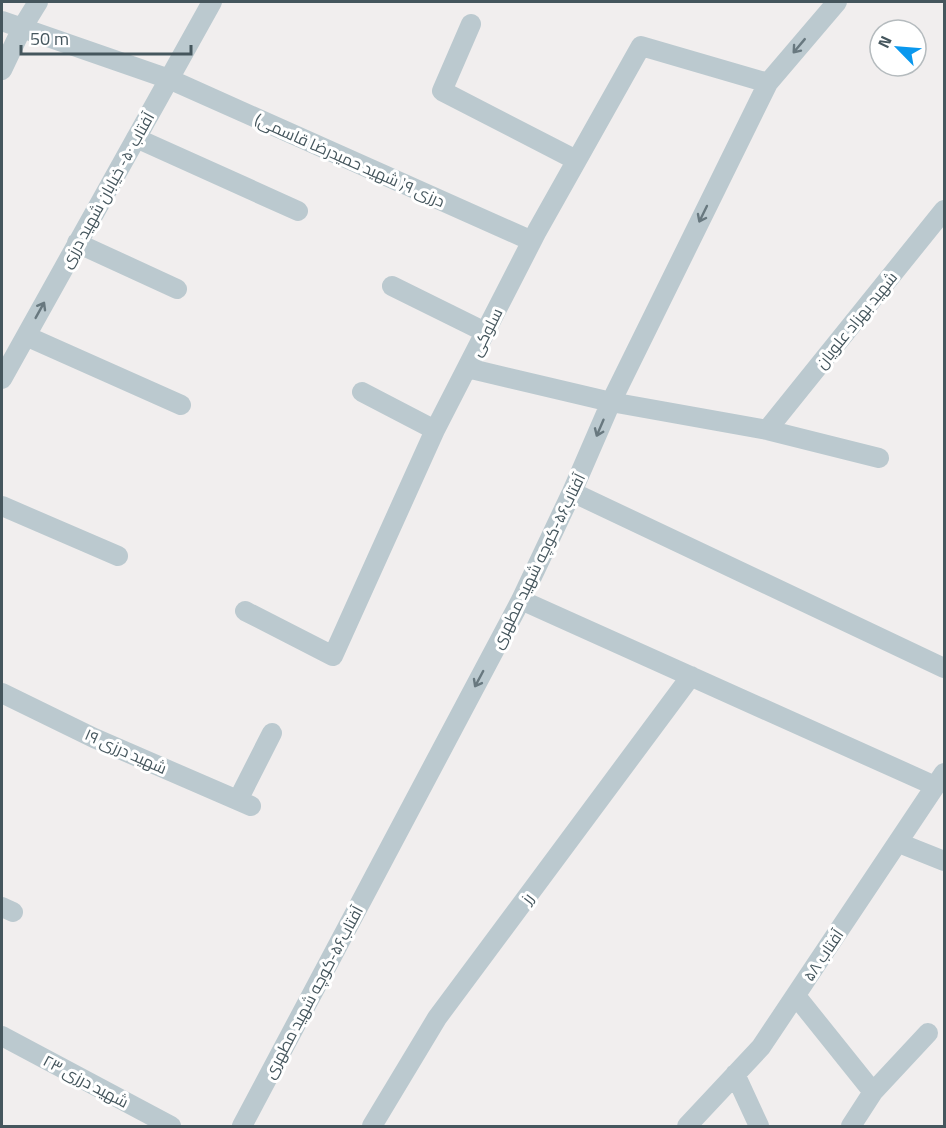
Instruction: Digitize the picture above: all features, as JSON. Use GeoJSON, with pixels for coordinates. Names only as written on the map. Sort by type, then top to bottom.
{"type":"FeatureCollection","features":[{"type":"Feature","properties":{"kind":"street"},"geometry":{"type":"LineString","coordinates":[[2,70],[22,28],[38,2]]}},
{"type":"Feature","properties":{"kind":"street","name":"آفتاب ۵۰- خیابان شهید درزی"},"geometry":{"type":"LineString","coordinates":[[3,373],[26,336],[212,2]]}},
{"type":"Feature","properties":{"kind":"street","name":"آفتاب۵۶-كوچه شهيد مطهری"},"geometry":{"type":"LineString","coordinates":[[242,1126],[521,600],[611,402],[768,83],[837,2]]}},
{"type":"Feature","properties":{"kind":"street","name":"درزی ۹( شهید حمیدرضا قاسمی)"},"geometry":{"type":"LineString","coordinates":[[2,21],[169,79],[532,241]]}},
{"type":"Feature","properties":{"kind":"street"},"geometry":{"type":"LineString","coordinates":[[471,24],[442,92],[576,160]]}},
{"type":"Feature","properties":{"kind":"street","name":"سلوکی"},"geometry":{"type":"LineString","coordinates":[[244,611],[333,656],[435,430],[532,241],[641,46],[768,83]]}},
{"type":"Feature","properties":{"kind":"street"},"geometry":{"type":"LineString","coordinates":[[136,138],[298,211]]}},
{"type":"Feature","properties":{"kind":"street","name":"شهید بهزاد علویان"},"geometry":{"type":"LineString","coordinates":[[767,430],[945,210]]}},
{"type":"Feature","properties":{"kind":"street"},"geometry":{"type":"LineString","coordinates":[[77,243],[177,289]]}},
{"type":"Feature","properties":{"kind":"street"},"geometry":{"type":"LineString","coordinates":[[392,286],[485,332]]}},
{"type":"Feature","properties":{"kind":"street"},"geometry":{"type":"LineString","coordinates":[[26,336],[181,405]]}},
{"type":"Feature","properties":{"kind":"street"},"geometry":{"type":"LineString","coordinates":[[467,368],[611,402],[767,430],[879,458]]}},
{"type":"Feature","properties":{"kind":"street"},"geometry":{"type":"LineString","coordinates":[[362,392],[435,430]]}},
{"type":"Feature","properties":{"kind":"street"},"geometry":{"type":"LineString","coordinates":[[572,492],[945,668]]}},
{"type":"Feature","properties":{"kind":"street"},"geometry":{"type":"LineString","coordinates":[[2,506],[118,556]]}},
{"type":"Feature","properties":{"kind":"street"},"geometry":{"type":"LineString","coordinates":[[521,600],[692,676],[940,779]]}},
{"type":"Feature","properties":{"kind":"street","name":"رز"},"geometry":{"type":"LineString","coordinates":[[372,1126],[437,1018],[692,676]]}},
{"type":"Feature","properties":{"kind":"street","name":"شهید درزی ۱۹"},"geometry":{"type":"LineString","coordinates":[[2,693],[94,738],[245,803],[272,733]]}},
{"type":"Feature","properties":{"kind":"street","name":"آفتاب ۵۸"},"geometry":{"type":"LineString","coordinates":[[687,1126],[761,1047],[940,779]]}},
{"type":"Feature","properties":{"kind":"street"},"geometry":{"type":"LineString","coordinates":[[899,843],[945,861]]}},
{"type":"Feature","properties":{"kind":"street"},"geometry":{"type":"LineString","coordinates":[[796,996],[873,1092]]}},
{"type":"Feature","properties":{"kind":"street"},"geometry":{"type":"LineString","coordinates":[[851,1126],[873,1092],[928,1033]]}},
{"type":"Feature","properties":{"kind":"street","name":"شهید درزی ۲۳"},"geometry":{"type":"LineString","coordinates":[[2,1036],[137,1119],[171,1126]]}},
{"type":"Feature","properties":{"kind":"street"},"geometry":{"type":"LineString","coordinates":[[735,1074],[759,1126]]}}]}
